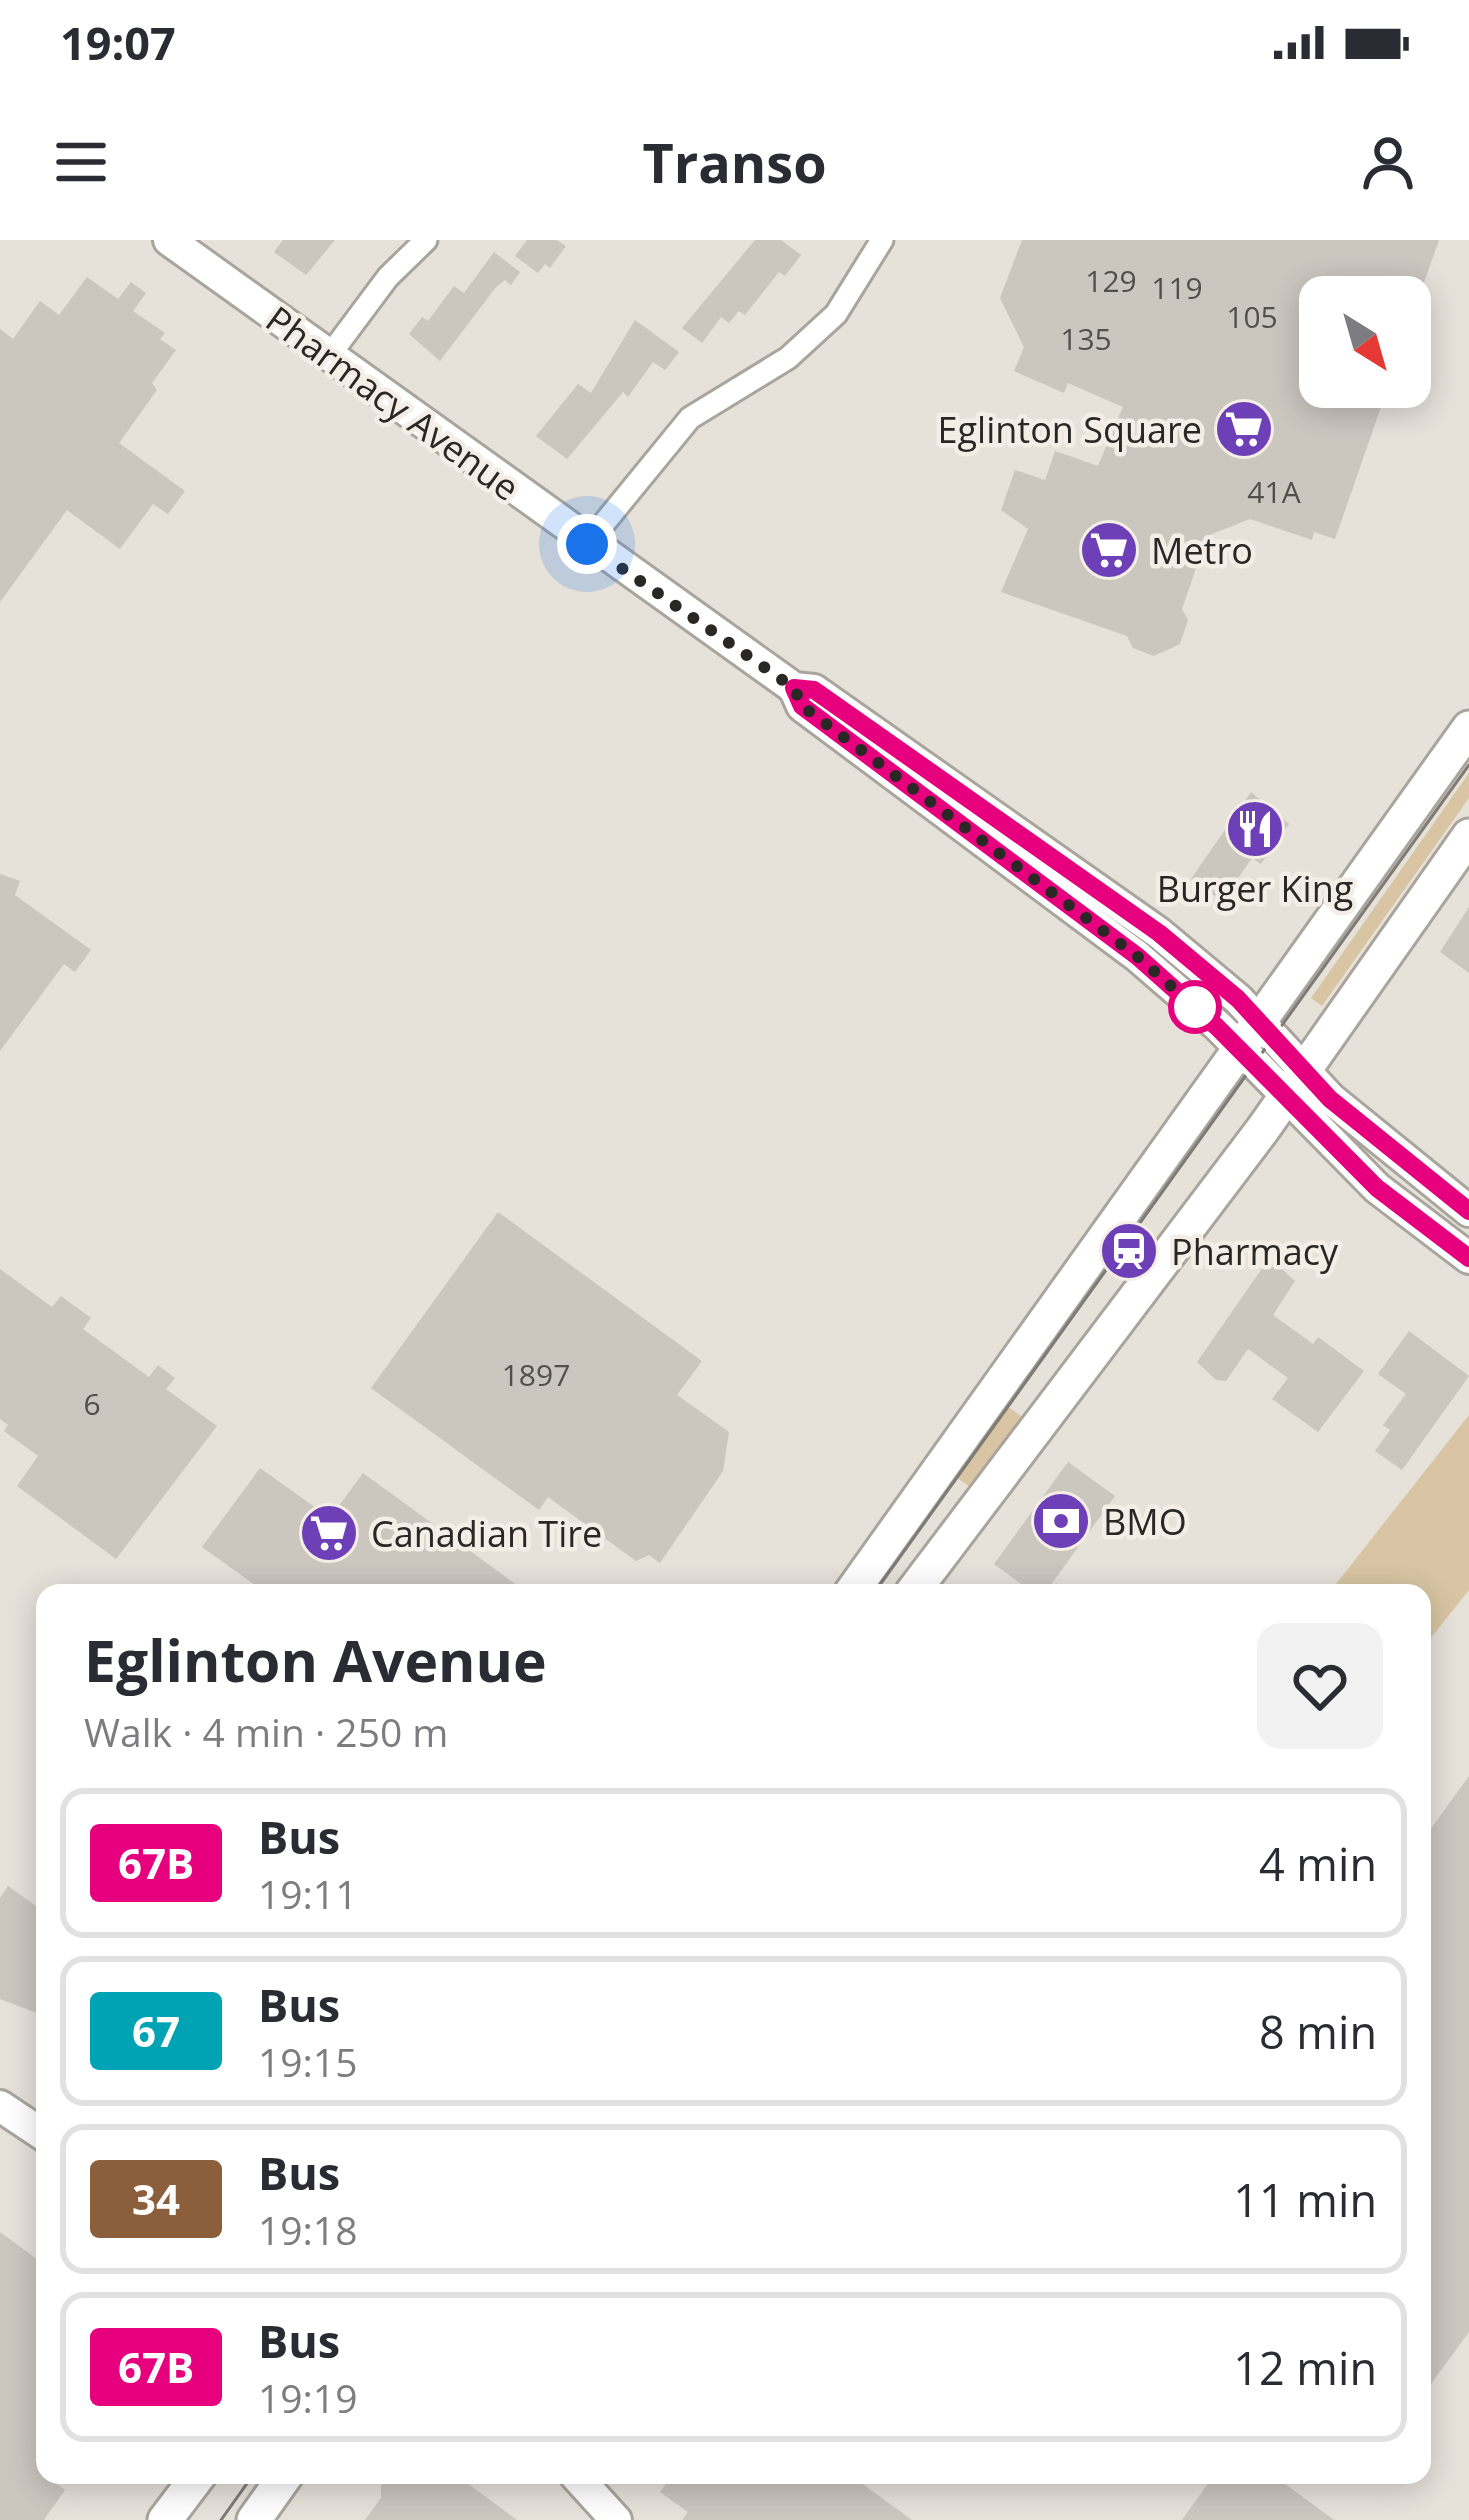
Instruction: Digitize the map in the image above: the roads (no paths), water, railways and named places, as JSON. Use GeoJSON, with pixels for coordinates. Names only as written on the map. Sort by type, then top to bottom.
{"type":"FeatureCollection","features":[{"type":"Feature","properties":{"kind":"main road"},"geometry":{"type":"LineString","coordinates":[[857,1584],[1469,728]]}},
{"type":"Feature","properties":{"kind":"main road"},"geometry":{"type":"LineString","coordinates":[[919,1584],[1294,1084],[1469,836]]}},
{"type":"Feature","properties":{"kind":"main road"},"geometry":{"type":"LineString","coordinates":[[165,2520],[192,2484]]}},
{"type":"Feature","properties":{"kind":"main road"},"geometry":{"type":"LineString","coordinates":[[254,2520],[280,2484]]}},
{"type":"Feature","properties":{"kind":"street","name":"Pharmacy Avenue"},"geometry":{"type":"LineString","coordinates":[[169,240],[587,544],[794,688],[814,690],[1159,933],[1294,1084],[1377,1188],[1469,1258]]}},
{"type":"Feature","properties":{"kind":"street"},"geometry":{"type":"LineString","coordinates":[[329,356],[388,277],[427,240]]}},
{"type":"Feature","properties":{"kind":"street"},"geometry":{"type":"LineString","coordinates":[[587,544],[690,418],[788,358],[836,314],[882,240]]}},
{"type":"Feature","properties":{"kind":"street","name":"Pharmacy Avenue"},"geometry":{"type":"LineString","coordinates":[[1294,1084],[1330,1099],[1469,1210]]}},
{"type":"Feature","properties":{"kind":"street"},"geometry":{"type":"LineString","coordinates":[[0,2106],[36,2130]]}},
{"type":"Feature","properties":{"kind":"street"},"geometry":{"type":"LineString","coordinates":[[583,2484],[616,2520]]}},
{"type":"Feature","properties":{"kind":"tram line"},"geometry":{"type":"LineString","coordinates":[[880,1584],[1469,765]]}},
{"type":"Feature","properties":{"kind":"tram line"},"geometry":{"type":"LineString","coordinates":[[221,2520],[247,2484]]}},
{"type":"Feature","properties":{"kind":"place","name":"Eglinton Square"},"geometry":{"type":"Point","coordinates":[1244,429]}},
{"type":"Feature","properties":{"kind":"place","name":"Metro"},"geometry":{"type":"Point","coordinates":[1109,550]}},
{"type":"Feature","properties":{"kind":"place","name":"Burger King"},"geometry":{"type":"Point","coordinates":[1255,829]}},
{"type":"Feature","properties":{"kind":"place","name":"Pharmacy"},"geometry":{"type":"Point","coordinates":[1129,1251]}},
{"type":"Feature","properties":{"kind":"place","name":"BMO"},"geometry":{"type":"Point","coordinates":[1061,1521]}},
{"type":"Feature","properties":{"kind":"place","name":"Canadian Tire"},"geometry":{"type":"Point","coordinates":[329,1533]}}]}
